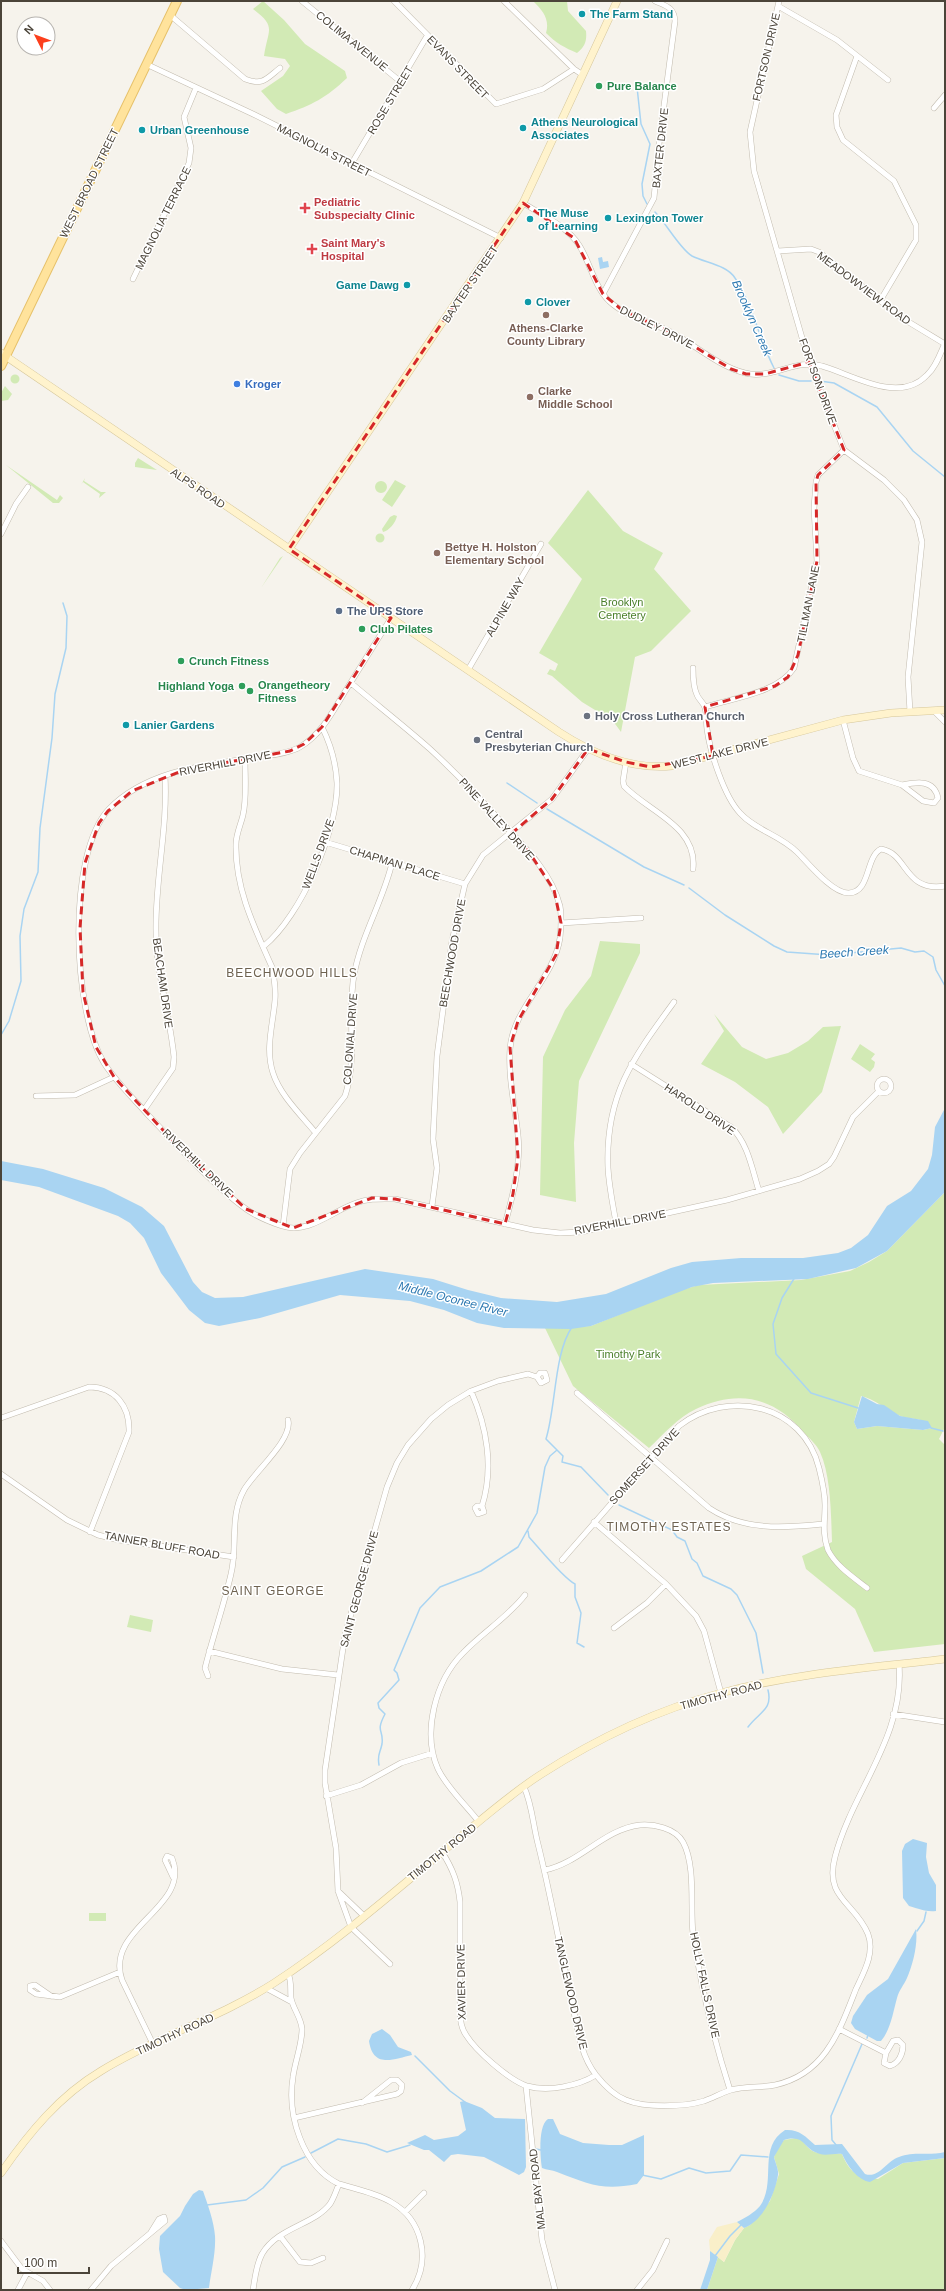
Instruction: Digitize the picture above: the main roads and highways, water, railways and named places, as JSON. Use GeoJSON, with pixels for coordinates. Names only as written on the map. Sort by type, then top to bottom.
{"type":"FeatureCollection","features":[{"type":"Feature","properties":{"kind":"main road","name":"WEST BROAD STREET"},"geometry":{"type":"LineString","coordinates":[[1,366],[3,355],[177,1]]}},
{"type":"Feature","properties":{"kind":"main road","name":"BAXTER STREET"},"geometry":{"type":"LineString","coordinates":[[289,549],[501,238],[523,203],[617,1]]}},
{"type":"Feature","properties":{"kind":"main road","name":"ALPS ROAD"},"geometry":{"type":"LineString","coordinates":[[3,355],[391,618]]}},
{"type":"Feature","properties":{"kind":"main road","name":"WEST LAKE DRIVE"},"geometry":{"type":"LineString","coordinates":[[391,618],[588,749],[626,762],[662,767],[712,756],[843,720],[910,712],[935,712],[945,710]]}},
{"type":"Feature","properties":{"kind":"main road","name":"TIMOTHY ROAD"},"geometry":{"type":"LineString","coordinates":[[1,2173],[38,2123],[67,2095],[100,2072],[153,2044],[227,2010],[288,1974],[351,1927],[524,1787],[612,1734],[659,1713],[721,1693],[778,1680],[945,1659]]}},
{"type":"Feature","properties":{"kind":"water"},"geometry":{"type":"Polygon","coordinates":[[[602,257],[603,262],[608,261],[609,267],[600,269],[598,258],[602,257]]]}},
{"type":"Feature","properties":{"kind":"water","name":"Middle Oconee River"},"geometry":{"type":"Polygon","coordinates":[[[945,1108],[945,1192],[887,1251],[856,1268],[808,1279],[713,1283],[692,1287],[591,1326],[571,1329],[504,1328],[477,1323],[444,1310],[410,1301],[340,1295],[260,1318],[219,1326],[205,1323],[189,1310],[161,1273],[144,1238],[130,1223],[118,1216],[39,1187],[1,1180],[1,1161],[43,1169],[104,1188],[142,1207],[164,1226],[193,1282],[202,1292],[215,1298],[243,1297],[365,1269],[433,1279],[501,1298],[557,1302],[606,1294],[671,1268],[692,1262],[741,1258],[803,1258],[838,1253],[851,1248],[868,1235],[887,1206],[911,1191],[928,1169],[932,1155],[935,1127],[945,1108]]]}},
{"type":"Feature","properties":{"kind":"water"},"geometry":{"type":"Polygon","coordinates":[[[862,1396],[877,1404],[884,1405],[900,1416],[928,1421],[932,1428],[923,1430],[877,1426],[857,1429],[854,1422],[862,1396]]]}},
{"type":"Feature","properties":{"kind":"water"},"geometry":{"type":"Polygon","coordinates":[[[913,1839],[927,1843],[926,1857],[929,1873],[936,1885],[936,1911],[926,1911],[909,1906],[903,1898],[902,1851],[905,1844],[913,1839]]]}},
{"type":"Feature","properties":{"kind":"water"},"geometry":{"type":"Polygon","coordinates":[[[916,1929],[916,1947],[906,1981],[898,1995],[887,2031],[881,2041],[877,2041],[855,2029],[851,2023],[853,2016],[867,1995],[888,1979],[916,1929]]]}},
{"type":"Feature","properties":{"kind":"water"},"geometry":{"type":"Polygon","coordinates":[[[382,2029],[390,2035],[398,2047],[411,2052],[412,2055],[392,2060],[380,2059],[375,2056],[371,2050],[369,2041],[372,2034],[382,2029]]]}},
{"type":"Feature","properties":{"kind":"water"},"geometry":{"type":"Polygon","coordinates":[[[464,2101],[482,2108],[495,2118],[525,2119],[526,2167],[524,2172],[519,2175],[484,2157],[458,2154],[451,2155],[444,2162],[429,2150],[424,2150],[407,2143],[425,2135],[434,2140],[458,2136],[466,2130],[460,2102],[464,2101]]]}},
{"type":"Feature","properties":{"kind":"water"},"geometry":{"type":"Polygon","coordinates":[[[548,2119],[553,2119],[560,2134],[583,2143],[622,2145],[644,2135],[644,2175],[637,2184],[614,2187],[587,2183],[555,2171],[542,2168],[540,2149],[541,2134],[545,2122],[548,2119]]]}},
{"type":"Feature","properties":{"kind":"water"},"geometry":{"type":"Polygon","coordinates":[[[785,2130],[798,2132],[815,2145],[842,2144],[865,2174],[870,2175],[878,2172],[894,2159],[904,2155],[945,2152],[945,2158],[903,2163],[870,2182],[865,2181],[857,2175],[842,2154],[820,2154],[814,2152],[800,2140],[784,2140],[774,2157],[778,2173],[771,2198],[757,2219],[744,2228],[737,2222],[760,2206],[765,2197],[769,2156],[777,2137],[785,2130]]]}},
{"type":"Feature","properties":{"kind":"water"},"geometry":{"type":"Polygon","coordinates":[[[199,2190],[203,2191],[213,2225],[215,2236],[214,2256],[209,2288],[186,2290],[180,2288],[163,2272],[159,2249],[160,2236],[180,2216],[193,2194],[199,2190]]]}},
{"type":"Feature","properties":{"kind":"water"},"geometry":{"type":"Polygon","coordinates":[[[710,2251],[718,2257],[707,2290],[700,2290],[710,2260],[710,2251]]]}},
{"type":"Feature","properties":{"kind":"waterway","name":"Brooklyn Creek"},"geometry":{"type":"LineString","coordinates":[[637,87],[641,124],[650,144],[642,184],[643,196],[647,204]]}},
{"type":"Feature","properties":{"kind":"waterway","name":"Brooklyn Creek"},"geometry":{"type":"LineString","coordinates":[[655,212],[687,253],[722,267],[735,278],[747,299],[764,346],[774,368]]}},
{"type":"Feature","properties":{"kind":"waterway","name":"Brooklyn Creek"},"geometry":{"type":"LineString","coordinates":[[779,375],[799,381],[811,381]]}},
{"type":"Feature","properties":{"kind":"waterway","name":"Brooklyn Creek"},"geometry":{"type":"LineString","coordinates":[[820,381],[834,383],[877,407],[913,451],[945,477]]}},
{"type":"Feature","properties":{"kind":"waterway"},"geometry":{"type":"LineString","coordinates":[[1,1035],[9,1021],[21,981],[20,936],[24,909],[38,872],[40,828],[52,738],[55,694],[66,648],[67,616],[63,603]]}},
{"type":"Feature","properties":{"kind":"waterway","name":"Beech Creek"},"geometry":{"type":"LineString","coordinates":[[507,783],[537,803]]}},
{"type":"Feature","properties":{"kind":"waterway","name":"Beech Creek"},"geometry":{"type":"LineString","coordinates":[[547,809],[644,867],[684,885]]}},
{"type":"Feature","properties":{"kind":"waterway","name":"Beech Creek"},"geometry":{"type":"LineString","coordinates":[[689,888],[725,915],[774,946],[787,952],[829,955],[901,948],[915,952],[924,951],[933,957],[936,970],[945,986]]}},
{"type":"Feature","properties":{"kind":"waterway"},"geometry":{"type":"LineString","coordinates":[[795,1277],[782,1298],[773,1324],[776,1354],[811,1393],[858,1408]]}},
{"type":"Feature","properties":{"kind":"waterway"},"geometry":{"type":"LineString","coordinates":[[379,1765],[378,1761],[382,1744],[380,1728],[385,1714],[379,1708],[378,1703],[399,1680],[397,1673],[394,1670],[420,1608],[440,1587],[481,1571],[518,1547],[537,1513],[545,1467],[550,1456],[557,1450],[546,1439],[558,1365],[566,1338],[572,1327]]}},
{"type":"Feature","properties":{"kind":"waterway"},"geometry":{"type":"LineString","coordinates":[[931,1428],[943,1431]]}},
{"type":"Feature","properties":{"kind":"waterway"},"geometry":{"type":"LineString","coordinates":[[557,1450],[563,1456],[562,1462],[581,1467],[608,1495]]}},
{"type":"Feature","properties":{"kind":"waterway"},"geometry":{"type":"LineString","coordinates":[[619,1505],[672,1530],[677,1537],[685,1541],[692,1559],[697,1563],[703,1576],[731,1589],[737,1595],[756,1633],[763,1673]]}},
{"type":"Feature","properties":{"kind":"waterway"},"geometry":{"type":"LineString","coordinates":[[528,1531],[529,1537],[558,1570],[575,1584],[575,1597],[581,1613],[577,1643],[584,1647]]}},
{"type":"Feature","properties":{"kind":"waterway"},"geometry":{"type":"LineString","coordinates":[[748,1727],[767,1707],[769,1702],[768,1690]]}},
{"type":"Feature","properties":{"kind":"waterway"},"geometry":{"type":"LineString","coordinates":[[917,1931],[924,1921],[926,1912]]}},
{"type":"Feature","properties":{"kind":"waterway"},"geometry":{"type":"LineString","coordinates":[[837,2146],[832,2140],[831,2116],[862,2044]]}},
{"type":"Feature","properties":{"kind":"waterway"},"geometry":{"type":"LineString","coordinates":[[415,2056],[450,2091],[465,2102]]}},
{"type":"Feature","properties":{"kind":"waterway"},"geometry":{"type":"LineString","coordinates":[[311,2153],[338,2139],[366,2144],[387,2152],[410,2145]]}},
{"type":"Feature","properties":{"kind":"waterway"},"geometry":{"type":"LineString","coordinates":[[536,2149],[541,2150]]}},
{"type":"Feature","properties":{"kind":"waterway"},"geometry":{"type":"LineString","coordinates":[[642,2175],[661,2179],[689,2168],[706,2173],[730,2171],[741,2155],[768,2157]]}},
{"type":"Feature","properties":{"kind":"waterway"},"geometry":{"type":"LineString","coordinates":[[207,2205],[246,2200],[263,2188],[282,2167],[305,2157]]}},
{"type":"Feature","properties":{"kind":"waterway"},"geometry":{"type":"LineString","coordinates":[[715,2256],[730,2236],[742,2224]]}},
{"type":"Feature","properties":{"kind":"place","name":"The Farm Stand"},"geometry":{"type":"Point","coordinates":[582,14]}},
{"type":"Feature","properties":{"kind":"place","name":"Pure Balance"},"geometry":{"type":"Point","coordinates":[599,86]}},
{"type":"Feature","properties":{"kind":"place","name":"Athens Neurological Associates"},"geometry":{"type":"Point","coordinates":[523,128]}},
{"type":"Feature","properties":{"kind":"place","name":"Urban Greenhouse"},"geometry":{"type":"Point","coordinates":[142,130]}},
{"type":"Feature","properties":{"kind":"place","name":"Pediatric Subspecialty Clinic"},"geometry":{"type":"Point","coordinates":[305,208]}},
{"type":"Feature","properties":{"kind":"place","name":"Lexington Tower"},"geometry":{"type":"Point","coordinates":[608,218]}},
{"type":"Feature","properties":{"kind":"place","name":"The Muse of Learning"},"geometry":{"type":"Point","coordinates":[530,219]}},
{"type":"Feature","properties":{"kind":"place","name":"Saint Mary's Hospital"},"geometry":{"type":"Point","coordinates":[312,249]}},
{"type":"Feature","properties":{"kind":"place","name":"Game Dawg"},"geometry":{"type":"Point","coordinates":[407,285]}},
{"type":"Feature","properties":{"kind":"place","name":"Clover"},"geometry":{"type":"Point","coordinates":[528,302]}},
{"type":"Feature","properties":{"kind":"place","name":"Athens-Clarke County Library"},"geometry":{"type":"Point","coordinates":[546,315]}},
{"type":"Feature","properties":{"kind":"place","name":"Kroger"},"geometry":{"type":"Point","coordinates":[237,384]}},
{"type":"Feature","properties":{"kind":"place","name":"Clarke Middle School"},"geometry":{"type":"Point","coordinates":[530,397]}},
{"type":"Feature","properties":{"kind":"place","name":"Bettye H. Holston Elementary School"},"geometry":{"type":"Point","coordinates":[437,553]}},
{"type":"Feature","properties":{"kind":"place","name":"The UPS Store"},"geometry":{"type":"Point","coordinates":[339,611]}},
{"type":"Feature","properties":{"kind":"place","name":"Club Pilates"},"geometry":{"type":"Point","coordinates":[362,629]}},
{"type":"Feature","properties":{"kind":"place","name":"Crunch Fitness"},"geometry":{"type":"Point","coordinates":[181,661]}},
{"type":"Feature","properties":{"kind":"place","name":"Highland Yoga"},"geometry":{"type":"Point","coordinates":[242,686]}},
{"type":"Feature","properties":{"kind":"place","name":"Orangetheory Fitness"},"geometry":{"type":"Point","coordinates":[250,691]}},
{"type":"Feature","properties":{"kind":"place","name":"Holy Cross Lutheran Church"},"geometry":{"type":"Point","coordinates":[587,716]}},
{"type":"Feature","properties":{"kind":"place","name":"Lanier Gardens"},"geometry":{"type":"Point","coordinates":[126,725]}},
{"type":"Feature","properties":{"kind":"place","name":"Central Presbyterian Church"},"geometry":{"type":"Point","coordinates":[477,740]}},
{"type":"Feature","properties":{"kind":"district","name":"BEECHWOOD HILLS"},"geometry":{"type":"Point","coordinates":[292,973]}},
{"type":"Feature","properties":{"kind":"district","name":"TIMOTHY ESTATES"},"geometry":{"type":"Point","coordinates":[669,1527]}},
{"type":"Feature","properties":{"kind":"district","name":"SAINT GEORGE"},"geometry":{"type":"Point","coordinates":[273,1591]}},
{"type":"Feature","properties":{"kind":"park label","name":"Brooklyn Cemetery"},"geometry":{"type":"Point","coordinates":[622,608]}},
{"type":"Feature","properties":{"kind":"park label","name":"Timothy Park"},"geometry":{"type":"Point","coordinates":[628,1354]}}]}
